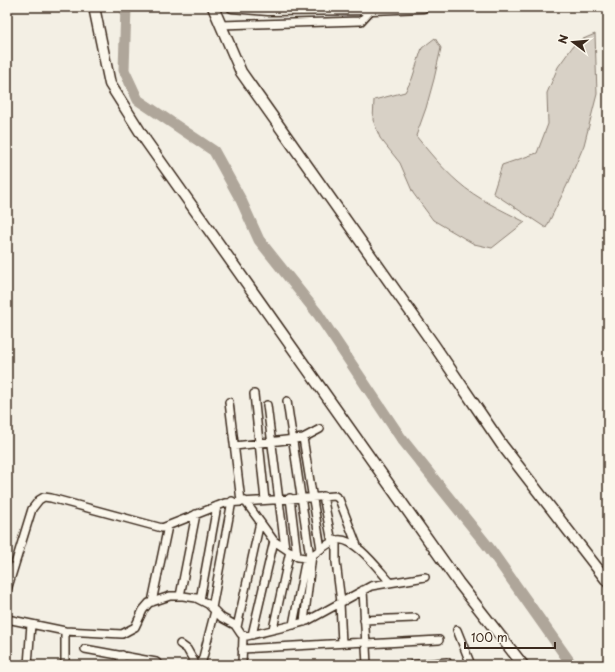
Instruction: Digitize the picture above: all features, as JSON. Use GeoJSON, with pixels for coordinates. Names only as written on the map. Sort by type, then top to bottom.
{"type":"FeatureCollection","features":[{"type":"Feature","properties":{"kind":"street"},"geometry":{"type":"LineString","coordinates":[[94,7],[110,84],[146,141],[458,582],[523,665]]}},
{"type":"Feature","properties":{"kind":"street"},"geometry":{"type":"LineString","coordinates":[[213,7],[241,72],[434,345],[502,445],[608,582]]}},
{"type":"Feature","properties":{"kind":"street"},"geometry":{"type":"LineString","coordinates":[[232,7],[268,10],[423,7]]}},
{"type":"Feature","properties":{"kind":"street"},"geometry":{"type":"LineString","coordinates":[[221,25],[361,21],[374,9]]}},
{"type":"Feature","properties":{"kind":"street"},"geometry":{"type":"LineString","coordinates":[[254,394],[265,500]]}},
{"type":"Feature","properties":{"kind":"street"},"geometry":{"type":"LineString","coordinates":[[287,401],[309,557],[304,622]]}},
{"type":"Feature","properties":{"kind":"street"},"geometry":{"type":"LineString","coordinates":[[230,402],[243,501],[274,541],[297,556],[309,557],[334,541],[345,541],[358,548],[390,582]]}},
{"type":"Feature","properties":{"kind":"street"},"geometry":{"type":"LineString","coordinates":[[267,405],[278,499],[288,550],[273,629]]}},
{"type":"Feature","properties":{"kind":"street"},"geometry":{"type":"LineString","coordinates":[[235,446],[303,438],[320,429]]}},
{"type":"Feature","properties":{"kind":"street"},"geometry":{"type":"LineString","coordinates":[[303,438],[321,549]]}},
{"type":"Feature","properties":{"kind":"street"},"geometry":{"type":"LineString","coordinates":[[323,496],[334,541],[341,602],[342,643]]}},
{"type":"Feature","properties":{"kind":"street"},"geometry":{"type":"LineString","coordinates":[[7,590],[32,509],[38,500],[44,497],[162,528],[232,501],[335,496],[338,497],[358,548]]}},
{"type":"Feature","properties":{"kind":"street"},"geometry":{"type":"LineString","coordinates":[[290,498],[297,556]]}},
{"type":"Feature","properties":{"kind":"street"},"geometry":{"type":"LineString","coordinates":[[201,665],[214,610],[232,501]]}},
{"type":"Feature","properties":{"kind":"street"},"geometry":{"type":"LineString","coordinates":[[200,600],[217,506]]}},
{"type":"Feature","properties":{"kind":"street"},"geometry":{"type":"LineString","coordinates":[[180,596],[196,514]]}},
{"type":"Feature","properties":{"kind":"street"},"geometry":{"type":"LineString","coordinates":[[237,627],[260,522]]}},
{"type":"Feature","properties":{"kind":"street"},"geometry":{"type":"LineString","coordinates":[[152,602],[168,526]]}},
{"type":"Feature","properties":{"kind":"street"},"geometry":{"type":"LineString","coordinates":[[252,635],[274,541]]}},
{"type":"Feature","properties":{"kind":"street"},"geometry":{"type":"LineString","coordinates":[[293,625],[309,557]]}},
{"type":"Feature","properties":{"kind":"street"},"geometry":{"type":"LineString","coordinates":[[243,636],[304,622],[376,584],[424,577]]}},
{"type":"Feature","properties":{"kind":"street"},"geometry":{"type":"LineString","coordinates":[[363,590],[367,665]]}},
{"type":"Feature","properties":{"kind":"street"},"geometry":{"type":"LineString","coordinates":[[7,619],[65,631],[122,634],[135,627],[143,610],[149,603],[170,596],[196,598],[208,604],[222,618],[236,625],[243,636],[242,665]]}},
{"type":"Feature","properties":{"kind":"street"},"geometry":{"type":"LineString","coordinates":[[364,620],[415,618]]}},
{"type":"Feature","properties":{"kind":"street"},"geometry":{"type":"LineString","coordinates":[[28,665],[31,624]]}},
{"type":"Feature","properties":{"kind":"street"},"geometry":{"type":"LineString","coordinates":[[457,630],[471,665]]}},
{"type":"Feature","properties":{"kind":"street"},"geometry":{"type":"LineString","coordinates":[[65,631],[65,665]]}},
{"type":"Feature","properties":{"kind":"street"},"geometry":{"type":"LineString","coordinates":[[242,649],[342,643],[439,640]]}},
{"type":"Feature","properties":{"kind":"street"},"geometry":{"type":"LineString","coordinates":[[180,644],[187,649],[196,665]]}},
{"type":"Feature","properties":{"kind":"street"},"geometry":{"type":"LineString","coordinates":[[85,649],[156,662],[160,665]]}},
{"type":"Feature","properties":{"kind":"street"},"geometry":{"type":"LineString","coordinates":[[120,665],[122,656]]}},
{"type":"Feature","properties":{"kind":"street"},"geometry":{"type":"LineString","coordinates":[[412,665],[447,662],[448,665]]}},
{"type":"Feature","properties":{"kind":"shaded area"},"geometry":{"type":"Polygon","coordinates":[[[595,34],[597,94],[584,145],[568,183],[546,228],[493,193],[502,165],[537,153],[548,124],[547,93],[558,67],[576,42],[595,34]]]}},
{"type":"Feature","properties":{"kind":"shaded area"},"geometry":{"type":"Polygon","coordinates":[[[435,38],[441,48],[426,108],[416,136],[441,166],[465,188],[490,204],[525,222],[492,248],[474,244],[433,220],[413,193],[400,163],[380,138],[373,120],[374,100],[405,92],[412,79],[422,48],[435,38]]]}},
{"type":"Feature","properties":{"kind":"waterway"},"geometry":{"type":"LineString","coordinates":[[126,7],[124,70],[138,100],[214,151],[241,200],[259,240],[318,314],[401,438],[490,549],[572,665]]}}]}
